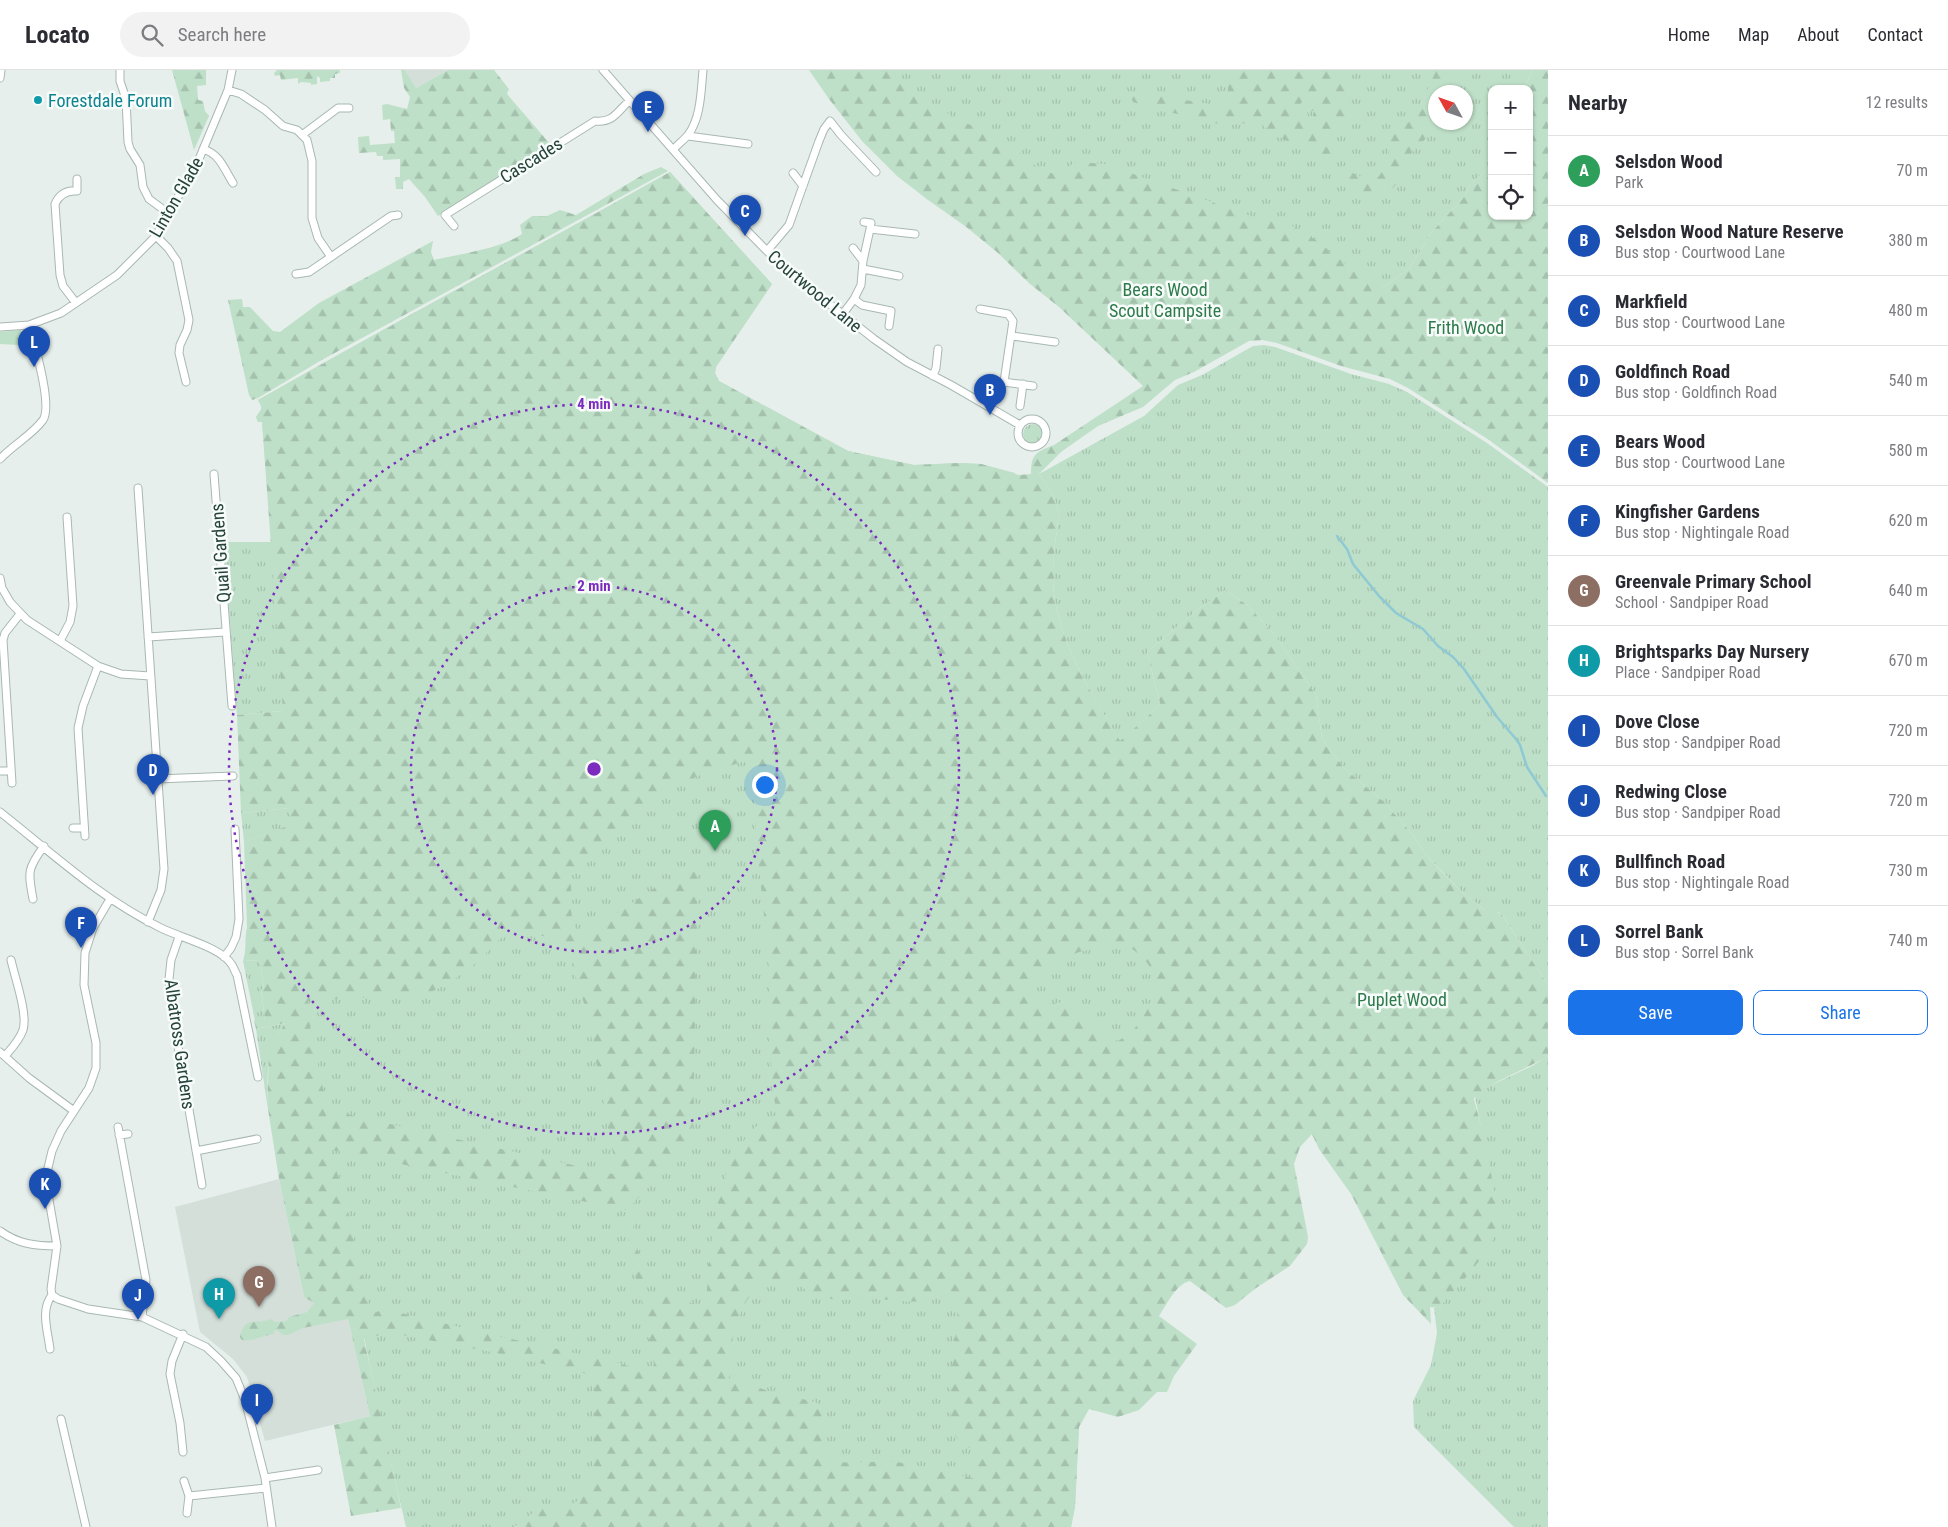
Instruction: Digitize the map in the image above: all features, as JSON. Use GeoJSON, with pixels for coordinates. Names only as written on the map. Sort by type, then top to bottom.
{"type":"FeatureCollection","features":[{"type":"Feature","properties":{"kind":"street"},"geometry":{"type":"LineString","coordinates":[[0,78],[1,70]]}},
{"type":"Feature","properties":{"kind":"street"},"geometry":{"type":"LineString","coordinates":[[120,70],[120,81],[126,99],[130,149],[140,165],[143,187],[149,199],[168,213]]}},
{"type":"Feature","properties":{"kind":"street","name":"Linton Glade"},"geometry":{"type":"LineString","coordinates":[[0,327],[29,325],[60,313],[117,275],[156,236],[204,149],[228,90],[232,70]]}},
{"type":"Feature","properties":{"kind":"street","name":"Courtwood Lane"},"geometry":{"type":"LineString","coordinates":[[604,70],[717,200],[767,251],[842,314],[900,357],[1020,426]]}},
{"type":"Feature","properties":{"kind":"street"},"geometry":{"type":"LineString","coordinates":[[674,149],[688,136],[700,102],[703,70]]}},
{"type":"Feature","properties":{"kind":"street"},"geometry":{"type":"LineString","coordinates":[[228,90],[241,94],[265,110],[283,126],[297,130],[307,140],[312,161],[312,218],[318,238],[331,258]]}},
{"type":"Feature","properties":{"kind":"street","name":"Cascades"},"geometry":{"type":"LineString","coordinates":[[454,226],[445,215],[595,121],[604,122],[614,117],[629,101]]}},
{"type":"Feature","properties":{"kind":"street"},"geometry":{"type":"LineString","coordinates":[[302,135],[331,112],[338,108],[349,108]]}},
{"type":"Feature","properties":{"kind":"street"},"geometry":{"type":"LineString","coordinates":[[767,251],[789,225],[824,128],[830,121],[876,172]]}},
{"type":"Feature","properties":{"kind":"street"},"geometry":{"type":"LineString","coordinates":[[688,136],[748,144]]}},
{"type":"Feature","properties":{"kind":"street"},"geometry":{"type":"LineString","coordinates":[[204,149],[212,152],[220,159],[233,183]]}},
{"type":"Feature","properties":{"kind":"street"},"geometry":{"type":"LineString","coordinates":[[793,173],[803,186]]}},
{"type":"Feature","properties":{"kind":"street"},"geometry":{"type":"LineString","coordinates":[[76,179],[77,190],[64,193],[55,204],[60,275],[63,286],[76,302]]}},
{"type":"Feature","properties":{"kind":"street"},"geometry":{"type":"LineString","coordinates":[[296,274],[309,272],[391,216],[398,215]]}},
{"type":"Feature","properties":{"kind":"street"},"geometry":{"type":"LineString","coordinates":[[842,314],[854,299],[861,285],[863,261],[871,223],[864,222]]}},
{"type":"Feature","properties":{"kind":"street"},"geometry":{"type":"LineString","coordinates":[[870,229],[915,234]]}},
{"type":"Feature","properties":{"kind":"street"},"geometry":{"type":"LineString","coordinates":[[156,236],[177,261],[189,320],[179,353],[186,382]]}},
{"type":"Feature","properties":{"kind":"street"},"geometry":{"type":"LineString","coordinates":[[852,248],[863,261]]}},
{"type":"Feature","properties":{"kind":"street"},"geometry":{"type":"LineString","coordinates":[[863,270],[899,276]]}},
{"type":"Feature","properties":{"kind":"street"},"geometry":{"type":"LineString","coordinates":[[854,299],[862,305],[891,310],[889,326]]}},
{"type":"Feature","properties":{"kind":"street"},"geometry":{"type":"LineString","coordinates":[[980,310],[1008,314],[1013,321],[1004,382],[990,408]]}},
{"type":"Feature","properties":{"kind":"street"},"geometry":{"type":"LineString","coordinates":[[0,459],[44,419],[47,409],[42,377],[29,325]]}},
{"type":"Feature","properties":{"kind":"street"},"geometry":{"type":"LineString","coordinates":[[1012,336],[1055,342]]}},
{"type":"Feature","properties":{"kind":"street"},"geometry":{"type":"LineString","coordinates":[[933,376],[938,349]]}},
{"type":"Feature","properties":{"kind":"street"},"geometry":{"type":"LineString","coordinates":[[1004,382],[1033,386]]}},
{"type":"Feature","properties":{"kind":"street"},"geometry":{"type":"LineString","coordinates":[[1020,406],[1023,384]]}},
{"type":"Feature","properties":{"kind":"street"},"geometry":{"type":"LineString","coordinates":[[1037,419],[1045,426],[1046,437],[1039,446],[1028,447],[1019,440],[1020,426],[1026,420],[1037,419]]}},
{"type":"Feature","properties":{"kind":"street","name":"Quail Gardens"},"geometry":{"type":"LineString","coordinates":[[214,474],[232,706]]}},
{"type":"Feature","properties":{"kind":"street"},"geometry":{"type":"LineString","coordinates":[[138,488],[164,869],[161,890],[148,922]]}},
{"type":"Feature","properties":{"kind":"street"},"geometry":{"type":"LineString","coordinates":[[60,641],[70,622],[73,606],[67,517]]}},
{"type":"Feature","properties":{"kind":"street"},"geometry":{"type":"LineString","coordinates":[[0,578],[2,588],[20,614],[98,666],[121,674],[150,676]]}},
{"type":"Feature","properties":{"kind":"street"},"geometry":{"type":"LineString","coordinates":[[12,783],[3,640],[5,633],[20,614]]}},
{"type":"Feature","properties":{"kind":"street"},"geometry":{"type":"LineString","coordinates":[[148,636],[225,632]]}},
{"type":"Feature","properties":{"kind":"street"},"geometry":{"type":"LineString","coordinates":[[85,836],[78,728],[83,706],[98,666]]}},
{"type":"Feature","properties":{"kind":"street"},"geometry":{"type":"LineString","coordinates":[[0,771],[11,771]]}},
{"type":"Feature","properties":{"kind":"street"},"geometry":{"type":"LineString","coordinates":[[157,779],[232,776]]}},
{"type":"Feature","properties":{"kind":"street"},"geometry":{"type":"LineString","coordinates":[[0,812],[110,899],[148,922],[179,937],[211,949],[232,964],[237,975],[258,1077]]}},
{"type":"Feature","properties":{"kind":"street"},"geometry":{"type":"LineString","coordinates":[[73,828],[84,828]]}},
{"type":"Feature","properties":{"kind":"street"},"geometry":{"type":"LineString","coordinates":[[224,957],[236,937],[239,919],[235,829]]}},
{"type":"Feature","properties":{"kind":"street"},"geometry":{"type":"LineString","coordinates":[[34,899],[28,892],[28,875],[32,863],[44,846]]}},
{"type":"Feature","properties":{"kind":"street"},"geometry":{"type":"LineString","coordinates":[[110,899],[93,928],[85,953],[84,985],[96,1043],[96,1068],[88,1088],[61,1131],[52,1150],[47,1172],[48,1194],[57,1246],[51,1289],[52,1295],[58,1299],[88,1309],[142,1317],[206,1346],[236,1378],[245,1400],[265,1478],[272,1527]]}},
{"type":"Feature","properties":{"kind":"street","name":"Albatross Gardens"},"geometry":{"type":"LineString","coordinates":[[179,937],[171,960],[169,979],[172,1011],[202,1185]]}},
{"type":"Feature","properties":{"kind":"street"},"geometry":{"type":"LineString","coordinates":[[11,960],[23,1013],[24,1028],[20,1038],[2,1054],[29,1078],[74,1112]]}},
{"type":"Feature","properties":{"kind":"street"},"geometry":{"type":"LineString","coordinates":[[118,1127],[146,1280],[142,1317]]}},
{"type":"Feature","properties":{"kind":"street"},"geometry":{"type":"LineString","coordinates":[[119,1135],[128,1134]]}},
{"type":"Feature","properties":{"kind":"street"},"geometry":{"type":"LineString","coordinates":[[196,1151],[256,1139]]}},
{"type":"Feature","properties":{"kind":"street"},"geometry":{"type":"LineString","coordinates":[[0,1231],[20,1242],[37,1246],[57,1246]]}},
{"type":"Feature","properties":{"kind":"street"},"geometry":{"type":"LineString","coordinates":[[50,1349],[45,1313],[48,1300],[52,1295]]}},
{"type":"Feature","properties":{"kind":"street"},"geometry":{"type":"LineString","coordinates":[[183,1334],[172,1361],[170,1374],[180,1423],[183,1452]]}},
{"type":"Feature","properties":{"kind":"street"},"geometry":{"type":"LineString","coordinates":[[61,1419],[86,1527]]}},
{"type":"Feature","properties":{"kind":"street"},"geometry":{"type":"LineString","coordinates":[[265,1478],[318,1470]]}},
{"type":"Feature","properties":{"kind":"street"},"geometry":{"type":"LineString","coordinates":[[184,1481],[188,1496],[188,1513]]}},
{"type":"Feature","properties":{"kind":"street"},"geometry":{"type":"LineString","coordinates":[[188,1496],[266,1488]]}},
{"type":"Feature","properties":{"kind":"shaded area"},"geometry":{"type":"Polygon","coordinates":[[[405,70],[448,70],[416,88],[405,70]]]}},
{"type":"Feature","properties":{"kind":"shaded area"},"geometry":{"type":"Polygon","coordinates":[[[279,1179],[304,1297],[348,1319],[370,1416],[265,1441],[247,1377],[233,1359],[200,1332],[175,1207],[279,1179]]]}},
{"type":"Feature","properties":{"kind":"green space"},"geometry":{"type":"Polygon","coordinates":[[[172,70],[206,70],[206,85],[197,86],[198,100],[203,101],[205,111],[209,116],[194,150],[172,70]]]}},
{"type":"Feature","properties":{"kind":"green space"},"geometry":{"type":"Polygon","coordinates":[[[277,70],[340,70],[340,73],[335,74],[335,78],[330,78],[330,81],[320,82],[320,78],[317,76],[317,84],[311,85],[311,83],[301,82],[298,84],[298,78],[281,80],[280,75],[275,76],[274,73],[277,70]]]}},
{"type":"Feature","properties":{"kind":"green space"},"geometry":{"type":"Polygon","coordinates":[[[401,70],[405,70],[416,88],[448,70],[494,70],[509,89],[507,94],[550,144],[438,216],[409,179],[403,182],[403,189],[396,189],[395,177],[400,177],[400,159],[383,160],[383,156],[377,156],[376,152],[359,153],[358,137],[369,136],[370,145],[395,143],[390,119],[383,120],[382,105],[387,104],[407,109],[410,97],[404,88],[401,70]]]}},
{"type":"Feature","properties":{"kind":"green space"},"geometry":{"type":"Polygon","coordinates":[[[809,70],[889,70],[928,103],[991,134],[1015,149],[1043,172],[1058,174],[1078,162],[1105,164],[1251,216],[1289,224],[1316,240],[1347,265],[1383,287],[1409,269],[1431,233],[1464,197],[1471,184],[1488,168],[1488,220],[1533,220],[1533,85],[1526,85],[1533,70],[1548,70],[1548,483],[1489,440],[1408,388],[1390,379],[1341,366],[1277,343],[1262,340],[1249,341],[1194,372],[1175,380],[1143,407],[1098,426],[1061,452],[1039,474],[1053,496],[1058,511],[1053,578],[1055,602],[1062,628],[1075,662],[1120,741],[1157,708],[1160,703],[1147,652],[1200,608],[1226,590],[1247,605],[1274,634],[1316,695],[1322,738],[1345,769],[1384,802],[1414,836],[1426,855],[1464,894],[1485,910],[1493,909],[1503,916],[1548,985],[1548,1056],[1485,1089],[1474,1099],[1486,1146],[1493,1185],[1496,1219],[1492,1241],[1471,1272],[1438,1308],[1430,1307],[1431,1324],[1403,1295],[1351,1194],[1319,1149],[1312,1134],[1300,1147],[1294,1164],[1308,1237],[1307,1244],[1290,1266],[1256,1288],[1235,1305],[1226,1308],[1190,1281],[1176,1290],[1159,1316],[1197,1344],[1174,1376],[1167,1392],[1157,1392],[1139,1410],[1118,1417],[1089,1409],[1079,1427],[1075,1507],[1071,1527],[514,1527],[535,1512],[572,1504],[583,1494],[588,1484],[593,1459],[596,1376],[492,1352],[396,1334],[385,1334],[364,1339],[401,1508],[351,1516],[334,1425],[370,1416],[348,1319],[303,1328],[288,1335],[283,1335],[277,1330],[274,1331],[274,1334],[250,1340],[242,1340],[240,1337],[242,1330],[248,1323],[270,1319],[276,1322],[286,1321],[289,1317],[307,1312],[314,1303],[304,1297],[279,1179],[267,1103],[269,1055],[274,1041],[285,1023],[256,1029],[254,1020],[265,1020],[261,989],[264,989],[260,960],[243,961],[247,927],[244,842],[290,825],[289,808],[241,813],[237,715],[283,711],[262,422],[258,422],[256,417],[261,409],[258,400],[670,172],[772,284],[716,367],[715,373],[719,381],[848,451],[914,465],[981,464],[1019,475],[1031,474],[1032,462],[1039,452],[1054,445],[1143,386],[998,253],[897,176],[862,141],[809,70]],[[758,753],[748,760],[695,777],[657,795],[570,874],[573,921],[581,937],[698,859],[693,1125],[673,1159],[626,1210],[332,1150],[368,1302],[374,1313],[384,1309],[597,1358],[629,1366],[657,1379],[624,1218],[631,1216],[647,1295],[655,1291],[703,1307],[706,1304],[715,1218],[726,1175],[734,1156],[747,1137],[764,1121],[778,1114],[774,1099],[766,1020],[770,995],[768,953],[758,858],[752,774],[758,753]],[[519,931],[507,934],[501,938],[463,973],[428,993],[421,995],[310,1000],[307,1011],[326,1103],[326,1117],[329,1119],[341,1113],[617,1175],[587,1013],[572,965],[573,956],[567,946],[561,946],[547,937],[519,931]],[[1119,943],[1079,952],[1041,968],[1029,986],[1032,995],[1040,1003],[1045,1004],[1070,1002],[1097,1029],[1118,1041],[1133,1030],[1146,1013],[1153,994],[1154,984],[1153,974],[1149,965],[1134,950],[1119,943]],[[776,1280],[764,1283],[748,1298],[736,1326],[731,1354],[731,1373],[725,1383],[726,1386],[743,1382],[785,1397],[817,1403],[824,1414],[824,1441],[828,1459],[842,1462],[897,1462],[977,1479],[979,1476],[975,1471],[977,1451],[966,1446],[958,1439],[951,1417],[950,1402],[957,1315],[955,1303],[944,1296],[924,1301],[909,1302],[862,1297],[837,1300],[816,1294],[791,1280],[776,1280]]]}},
{"type":"Feature","properties":{"kind":"green space"},"geometry":{"type":"Polygon","coordinates":[[[859,70],[1533,70],[1526,85],[1488,85],[1488,168],[1471,184],[1464,197],[1431,233],[1409,269],[1383,287],[1063,184],[859,70]]]}},
{"type":"Feature","properties":{"kind":"green space"},"geometry":{"type":"Polygon","coordinates":[[[1230,70],[1330,70],[1354,90],[1334,142],[1327,130],[1325,132],[1315,123],[1313,118],[1314,111],[1310,110],[1309,101],[1303,99],[1299,108],[1307,112],[1311,125],[1330,143],[1338,175],[1321,157],[1281,138],[1259,123],[1232,125],[1212,123],[1133,102],[1131,98],[1134,92],[1138,92],[1226,107],[1230,70]]]}},
{"type":"Feature","properties":{"kind":"green space"},"geometry":{"type":"Polygon","coordinates":[[[1436,70],[1457,70],[1450,85],[1430,85],[1436,70]]]}},
{"type":"Feature","properties":{"kind":"green space"},"geometry":{"type":"Polygon","coordinates":[[[1428,90],[1428,130],[1430,130],[1427,137],[1411,154],[1401,176],[1392,189],[1382,195],[1371,196],[1365,195],[1348,184],[1339,166],[1371,182],[1375,180],[1382,172],[1388,156],[1389,147],[1384,136],[1390,131],[1408,123],[1428,90]]]}},
{"type":"Feature","properties":{"kind":"green space"},"geometry":{"type":"Polygon","coordinates":[[[661,167],[668,171],[320,361],[258,398],[252,400],[249,395],[228,300],[242,299],[243,307],[250,307],[273,331],[280,332],[319,303],[433,241],[431,252],[434,260],[503,244],[522,234],[520,225],[532,216],[547,216],[560,210],[576,215],[644,174],[661,167]]]}},
{"type":"Feature","properties":{"kind":"green space"},"geometry":{"type":"Polygon","coordinates":[[[670,172],[772,284],[716,367],[715,373],[719,381],[848,451],[914,465],[981,464],[1015,473],[1024,549],[1200,948],[1107,1376],[1079,1427],[1075,1507],[1071,1527],[406,1527],[383,1430],[311,1076],[290,826],[244,842],[241,813],[289,808],[282,711],[237,715],[224,542],[272,542],[262,422],[258,422],[256,417],[262,408],[258,400],[670,172]]]}},
{"type":"Feature","properties":{"kind":"green space"},"geometry":{"type":"Polygon","coordinates":[[[20,330],[26,334],[29,340],[19,345],[0,344],[0,332],[20,330]]]}},
{"type":"Feature","properties":{"kind":"green space"},"geometry":{"type":"Polygon","coordinates":[[[1253,346],[1275,347],[1351,374],[1389,384],[1407,392],[1487,443],[1548,487],[1548,985],[1503,916],[1498,912],[1485,910],[1464,894],[1426,855],[1414,836],[1384,802],[1345,769],[1322,738],[1316,695],[1274,634],[1247,605],[1226,590],[1200,608],[1147,652],[1160,703],[1120,742],[1075,662],[1062,628],[1054,594],[1053,561],[1058,511],[1053,496],[1039,474],[1144,416],[1178,385],[1202,375],[1253,346]]]}},
{"type":"Feature","properties":{"kind":"green space"},"geometry":{"type":"Polygon","coordinates":[[[1029,424],[1037,424],[1043,430],[1043,438],[1037,444],[1029,444],[1023,438],[1023,430],[1029,424]]]}},
{"type":"Feature","properties":{"kind":"green space"},"geometry":{"type":"Polygon","coordinates":[[[260,960],[264,989],[261,990],[265,1020],[255,1021],[243,961],[260,960]]]}},
{"type":"Feature","properties":{"kind":"green space"},"geometry":{"type":"Polygon","coordinates":[[[285,1023],[271,1052],[268,1070],[267,1103],[256,1029],[285,1023]]]}},
{"type":"Feature","properties":{"kind":"green space"},"geometry":{"type":"Polygon","coordinates":[[[1548,1056],[1548,1527],[1514,1527],[1414,1427],[1413,1401],[1431,1365],[1437,1333],[1434,1308],[1438,1308],[1479,1260],[1495,1230],[1493,1191],[1475,1096],[1481,1090],[1532,1066],[1548,1056]]]}},
{"type":"Feature","properties":{"kind":"waterway"},"geometry":{"type":"LineString","coordinates":[[1337,536],[1347,549],[1353,564],[1379,596],[1396,613],[1423,629],[1438,646],[1453,657],[1464,669],[1497,717],[1520,745],[1527,767],[1546,796]]}},
{"type":"Feature","properties":{"kind":"place","name":"Forestdale Forum"},"geometry":{"type":"Point","coordinates":[38,100]}},
{"type":"Feature","properties":{"kind":"place","name":"Bears Wood"},"geometry":{"type":"Point","coordinates":[648,132]}},
{"type":"Feature","properties":{"kind":"place","name":"Markfield"},"geometry":{"type":"Point","coordinates":[745,236]}},
{"type":"Feature","properties":{"kind":"place","name":"Sorrel Bank"},"geometry":{"type":"Point","coordinates":[34,367]}},
{"type":"Feature","properties":{"kind":"place","name":"Selsdon Wood Nature Reserve"},"geometry":{"type":"Point","coordinates":[990,415]}},
{"type":"Feature","properties":{"kind":"place","name":"Goldfinch Road"},"geometry":{"type":"Point","coordinates":[153,795]}},
{"type":"Feature","properties":{"kind":"place","name":"Selsdon Wood"},"geometry":{"type":"Point","coordinates":[715,851]}},
{"type":"Feature","properties":{"kind":"place","name":"Kingfisher Gardens"},"geometry":{"type":"Point","coordinates":[81,948]}},
{"type":"Feature","properties":{"kind":"place","name":"Bullfinch Road"},"geometry":{"type":"Point","coordinates":[45,1209]}},
{"type":"Feature","properties":{"kind":"place","name":"Greenvale Primary School"},"geometry":{"type":"Point","coordinates":[259,1307]}},
{"type":"Feature","properties":{"kind":"place","name":"Brightsparks Day Nursery"},"geometry":{"type":"Point","coordinates":[219,1319]}},
{"type":"Feature","properties":{"kind":"place","name":"Redwing Close"},"geometry":{"type":"Point","coordinates":[138,1320]}},
{"type":"Feature","properties":{"kind":"place","name":"Dove Close"},"geometry":{"type":"Point","coordinates":[257,1425]}},
{"type":"Feature","properties":{"kind":"park label","name":"Bears Wood Scout Campsite"},"geometry":{"type":"Point","coordinates":[1165,299]}},
{"type":"Feature","properties":{"kind":"park label","name":"Frith Wood"},"geometry":{"type":"Point","coordinates":[1466,327]}},
{"type":"Feature","properties":{"kind":"park label","name":"Puplet Wood"},"geometry":{"type":"Point","coordinates":[1402,999]}}]}
